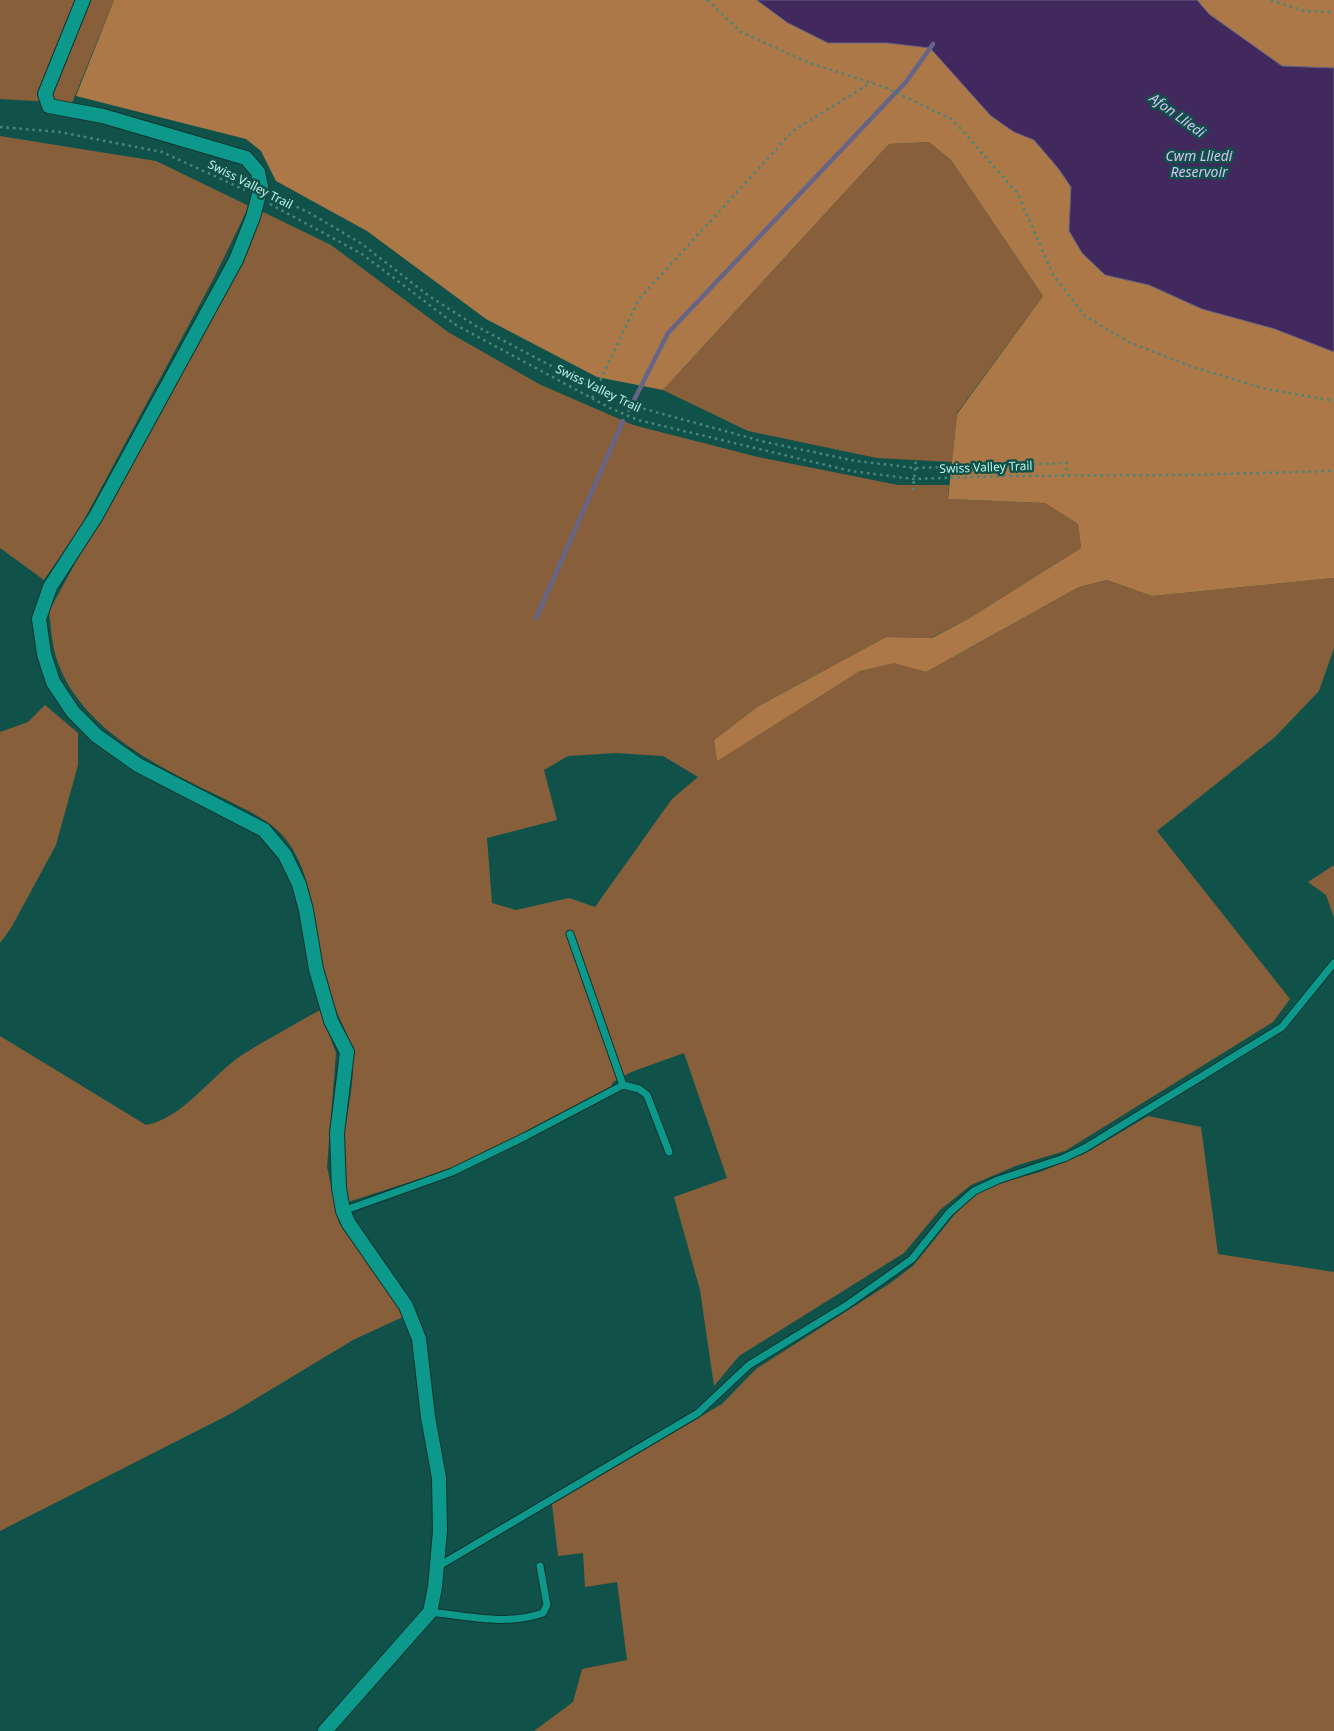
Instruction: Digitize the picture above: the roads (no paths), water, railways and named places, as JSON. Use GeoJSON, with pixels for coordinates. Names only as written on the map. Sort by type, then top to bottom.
{"type":"FeatureCollection","features":[{"type":"Feature","properties":{"kind":"street"},"geometry":{"type":"LineString","coordinates":[[83,0],[45,94],[49,106],[103,116],[246,158],[258,172],[253,217],[236,260],[96,516],[50,587],[39,619],[44,654],[54,682],[73,712],[85,724],[98,736],[138,765],[264,830],[285,855],[301,892],[316,969],[331,1021],[347,1052],[337,1133],[339,1188],[349,1224],[406,1306],[419,1339],[428,1417],[439,1478],[440,1531],[430,1612],[325,1731]]}},
{"type":"Feature","properties":{"kind":"lane"},"geometry":{"type":"LineString","coordinates":[[570,934],[623,1085]]}},
{"type":"Feature","properties":{"kind":"lane"},"geometry":{"type":"LineString","coordinates":[[437,1567],[698,1413],[749,1365],[847,1305],[912,1259],[949,1213],[974,1191],[998,1180],[1064,1158],[1085,1148],[1282,1027],[1334,963]]}},
{"type":"Feature","properties":{"kind":"lane"},"geometry":{"type":"LineString","coordinates":[[344,1211],[452,1172],[623,1085],[639,1089],[647,1095],[669,1152]]}},
{"type":"Feature","properties":{"kind":"lane"},"geometry":{"type":"LineString","coordinates":[[430,1612],[505,1621],[531,1618],[543,1613],[547,1605],[540,1566]]}},
{"type":"Feature","properties":{"kind":"water","name":"Cwm Lliedi Reservoir"},"geometry":{"type":"Polygon","coordinates":[[[757,0],[1197,0],[1209,14],[1282,66],[1334,68],[1334,352],[1275,329],[1202,309],[1149,285],[1105,275],[1082,253],[1069,231],[1071,187],[1058,168],[1034,140],[1014,132],[991,116],[930,48],[887,43],[828,43],[788,23],[757,0]]]}},
{"type":"Feature","properties":{"kind":"waterway"},"geometry":{"type":"LineString","coordinates":[[629,410],[668,333],[906,82],[933,44]]}},
{"type":"Feature","properties":{"kind":"waterway"},"geometry":{"type":"LineString","coordinates":[[536,618],[623,421]]}},
{"type":"Feature","properties":{"kind":"water label","name":"Afon Lliedi"},"geometry":{"type":"Point","coordinates":[1177,116]}}]}
